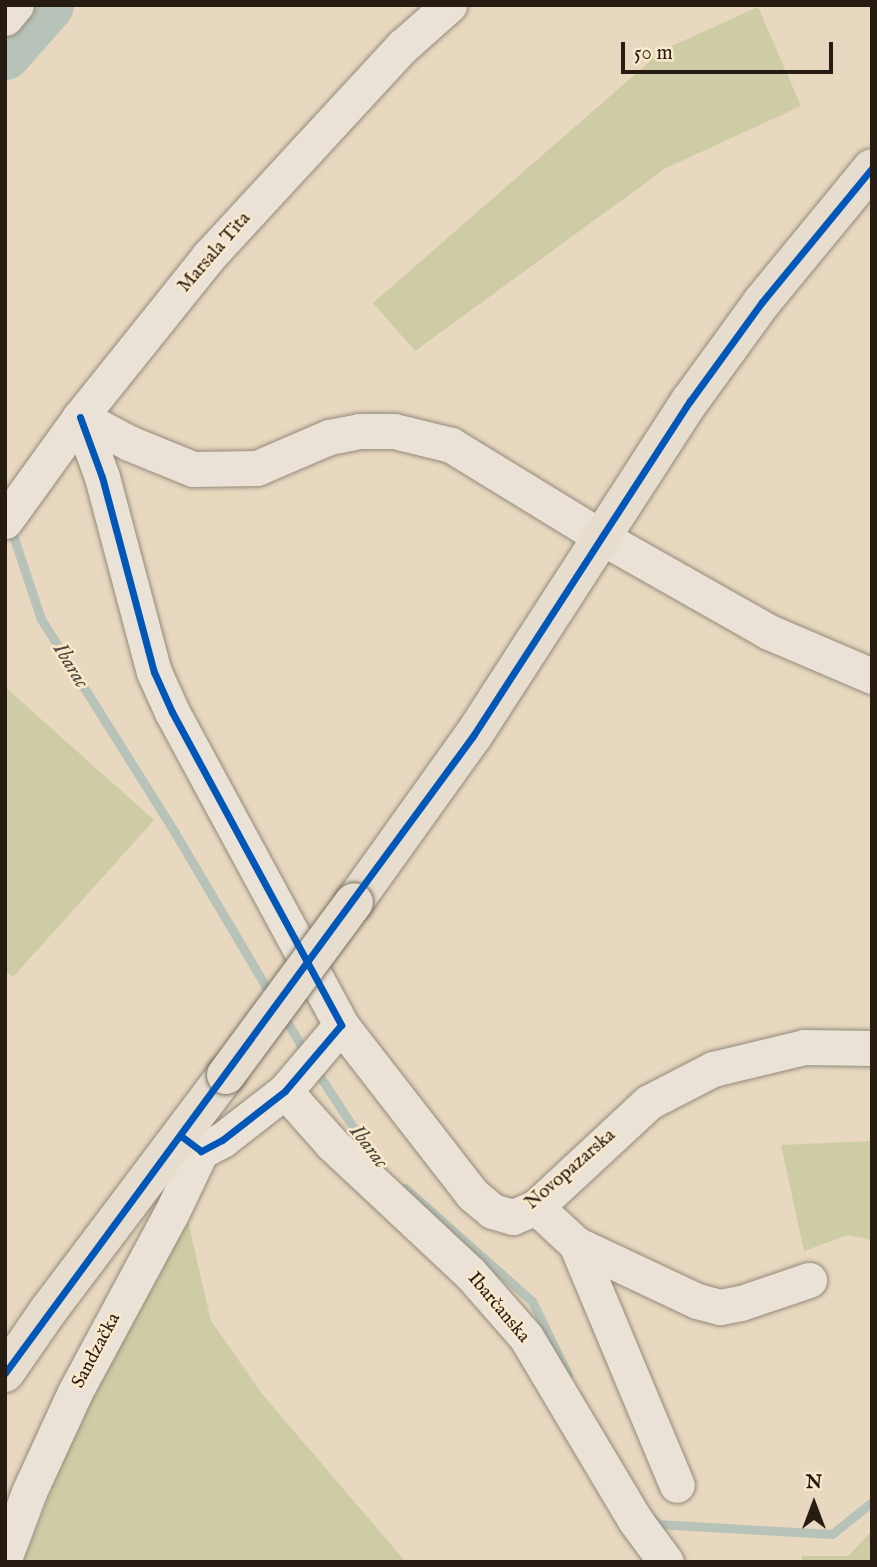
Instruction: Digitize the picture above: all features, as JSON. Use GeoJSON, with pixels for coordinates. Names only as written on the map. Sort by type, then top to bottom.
{"type":"FeatureCollection","features":[{"type":"Feature","properties":{"kind":"main road"},"geometry":{"type":"LineString","coordinates":[[5,1373],[48,1311],[191,1144],[226,1075],[473,736],[690,401],[738,335],[872,168]]}},
{"type":"Feature","properties":{"kind":"street"},"geometry":{"type":"LineString","coordinates":[[5,18],[16,5]]}},
{"type":"Feature","properties":{"kind":"street","name":"Marsala Tita"},"geometry":{"type":"LineString","coordinates":[[5,522],[80,417],[208,257],[403,46],[449,5]]}},
{"type":"Feature","properties":{"kind":"street"},"geometry":{"type":"LineString","coordinates":[[80,417],[129,443],[193,469],[257,468],[329,437],[359,431],[394,431],[451,445],[603,538],[667,571],[769,632],[872,676]]}},
{"type":"Feature","properties":{"kind":"street"},"geometry":{"type":"LineString","coordinates":[[80,417],[102,477],[154,672],[333,1034],[293,1080],[222,1140],[191,1144]]}},
{"type":"Feature","properties":{"kind":"street","name":"Novopazarska"},"geometry":{"type":"LineString","coordinates":[[333,1034],[472,1194],[492,1211],[513,1217],[536,1207],[649,1102],[713,1069],[804,1046],[872,1048]]}},
{"type":"Feature","properties":{"kind":"street","name":"Ibarčanska"},"geometry":{"type":"LineString","coordinates":[[293,1080],[332,1144],[470,1273],[526,1337],[635,1520],[666,1562]]}},
{"type":"Feature","properties":{"kind":"street","name":"Sandzačka"},"geometry":{"type":"LineString","coordinates":[[5,1556],[29,1492],[75,1392],[171,1214],[191,1144]]}},
{"type":"Feature","properties":{"kind":"street"},"geometry":{"type":"LineString","coordinates":[[536,1207],[576,1244],[697,1300],[720,1307],[741,1303],[809,1280]]}},
{"type":"Feature","properties":{"kind":"street"},"geometry":{"type":"LineString","coordinates":[[576,1244],[677,1485]]}},
{"type":"Feature","properties":{"kind":"green space"},"geometry":{"type":"Polygon","coordinates":[[[758,7],[801,106],[666,168],[415,351],[373,303],[663,50],[758,7]]]}},
{"type":"Feature","properties":{"kind":"green space"},"geometry":{"type":"Polygon","coordinates":[[[5,687],[154,820],[13,977],[5,971],[5,687]]]}},
{"type":"Feature","properties":{"kind":"green space"},"geometry":{"type":"Polygon","coordinates":[[[872,1141],[872,1240],[848,1235],[804,1251],[781,1145],[872,1141]]]}},
{"type":"Feature","properties":{"kind":"green space"},"geometry":{"type":"Polygon","coordinates":[[[184,1204],[211,1321],[263,1395],[406,1562],[23,1562],[71,1441],[184,1204]]]}},
{"type":"Feature","properties":{"kind":"green space"},"geometry":{"type":"Polygon","coordinates":[[[872,1531],[872,1562],[802,1562],[802,1556],[848,1556],[872,1531]]]}},
{"type":"Feature","properties":{"kind":"waterway"},"geometry":{"type":"LineString","coordinates":[[5,54],[48,5]]}},
{"type":"Feature","properties":{"kind":"waterway","name":"Ibarac"},"geometry":{"type":"LineString","coordinates":[[14,538],[41,619],[175,833],[272,997]]}},
{"type":"Feature","properties":{"kind":"waterway","name":"Ibarac"},"geometry":{"type":"LineString","coordinates":[[283,1015],[306,1054]]}},
{"type":"Feature","properties":{"kind":"waterway","name":"Ibarac"},"geometry":{"type":"LineString","coordinates":[[315,1069],[378,1165]]}},
{"type":"Feature","properties":{"kind":"waterway","name":"Ibarac"},"geometry":{"type":"LineString","coordinates":[[405,1188],[532,1301],[568,1375]]}},
{"type":"Feature","properties":{"kind":"waterway","name":"Ibarac"},"geometry":{"type":"LineString","coordinates":[[653,1519],[657,1524],[832,1534],[872,1502]]}},
{"type":"Feature","properties":{"kind":"cycle path"},"geometry":{"type":"LineString","coordinates":[[5,1373],[473,736],[690,401],[762,302],[872,168]]}},
{"type":"Feature","properties":{"kind":"cycle path"},"geometry":{"type":"LineString","coordinates":[[80,417],[102,477],[154,672],[172,712],[341,1025],[285,1091],[222,1140],[201,1151],[181,1136]]}}]}
